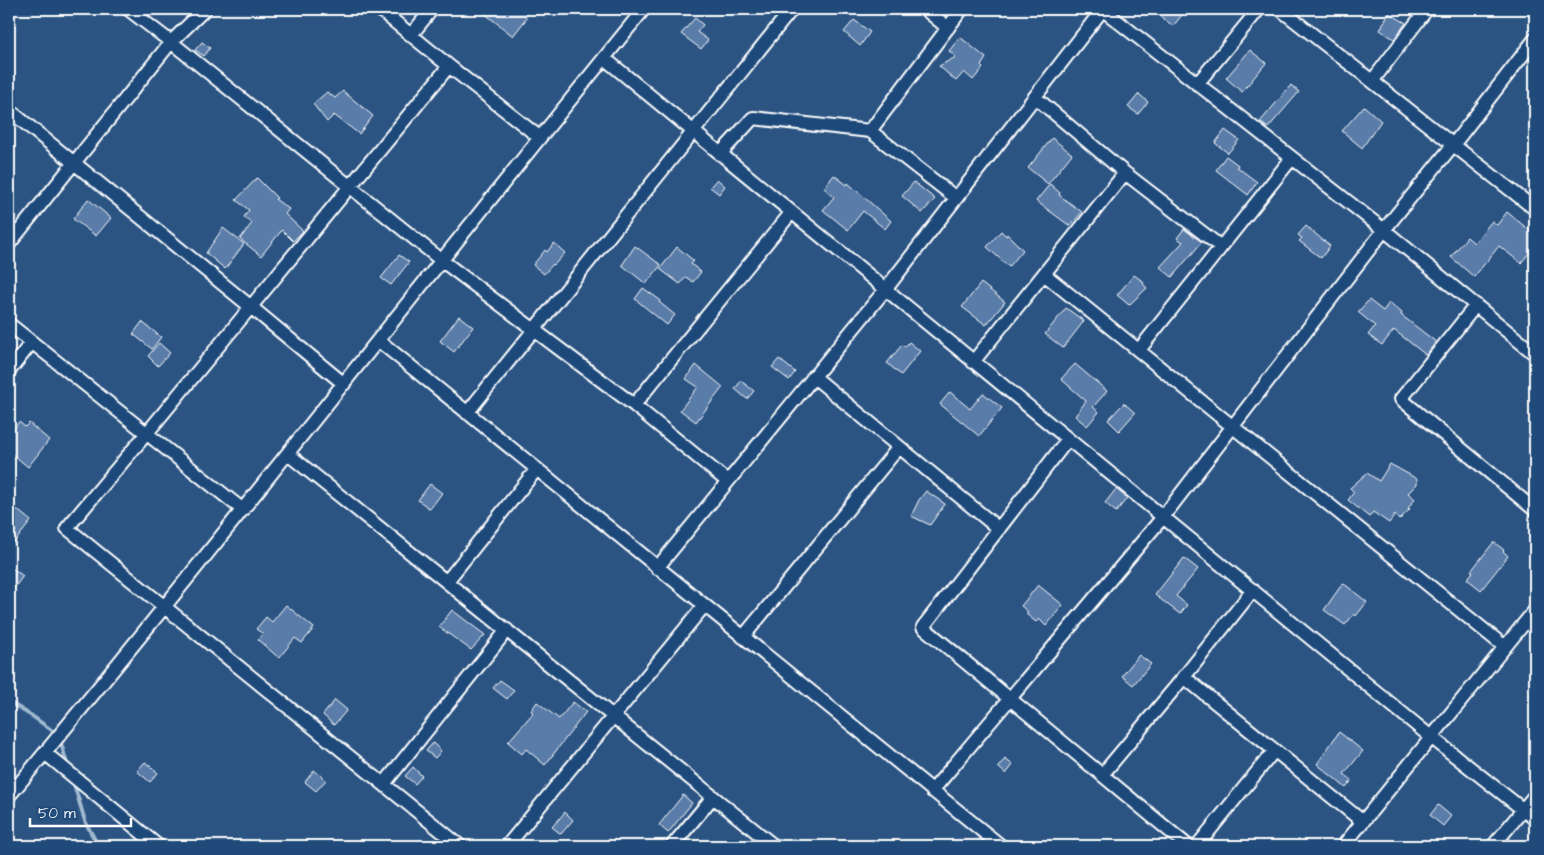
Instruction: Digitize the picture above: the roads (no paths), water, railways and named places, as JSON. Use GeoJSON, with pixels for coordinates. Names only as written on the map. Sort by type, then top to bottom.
{"type":"FeatureCollection","features":[{"type":"Feature","properties":{"kind":"street"},"geometry":{"type":"LineString","coordinates":[[128,9],[172,42],[441,260],[634,405],[727,481]]}},
{"type":"Feature","properties":{"kind":"street"},"geometry":{"type":"LineString","coordinates":[[9,244],[172,42],[205,9]]}},
{"type":"Feature","properties":{"kind":"street"},"geometry":{"type":"LineString","coordinates":[[379,9],[539,137]]}},
{"type":"Feature","properties":{"kind":"street"},"geometry":{"type":"LineString","coordinates":[[411,34],[432,9]]}},
{"type":"Feature","properties":{"kind":"street"},"geometry":{"type":"LineString","coordinates":[[9,796],[244,510],[539,137],[644,9]]}},
{"type":"Feature","properties":{"kind":"street"},"geometry":{"type":"LineString","coordinates":[[467,413],[792,9]]}},
{"type":"Feature","properties":{"kind":"street"},"geometry":{"type":"LineString","coordinates":[[925,9],[948,28]]}},
{"type":"Feature","properties":{"kind":"street"},"geometry":{"type":"LineString","coordinates":[[870,131],[962,9]]}},
{"type":"Feature","properties":{"kind":"street"},"geometry":{"type":"LineString","coordinates":[[657,568],[885,290],[1102,9],[1384,230],[1535,354]]}},
{"type":"Feature","properties":{"kind":"street"},"geometry":{"type":"LineString","coordinates":[[1197,84],[1259,9]]}},
{"type":"Feature","properties":{"kind":"street"},"geometry":{"type":"LineString","coordinates":[[1280,9],[1373,80],[1535,210]]}},
{"type":"Feature","properties":{"kind":"street"},"geometry":{"type":"LineString","coordinates":[[1373,80],[1427,9]]}},
{"type":"Feature","properties":{"kind":"street"},"geometry":{"type":"LineString","coordinates":[[932,791],[1163,517],[1535,38]]}},
{"type":"Feature","properties":{"kind":"street"},"geometry":{"type":"LineString","coordinates":[[604,58],[1431,737],[1535,819]]}},
{"type":"Feature","properties":{"kind":"street"},"geometry":{"type":"LineString","coordinates":[[448,66],[147,433],[66,528],[460,846]]}},
{"type":"Feature","properties":{"kind":"street"},"geometry":{"type":"LineString","coordinates":[[1035,97],[1124,173],[1221,247]]}},
{"type":"Feature","properties":{"kind":"street"},"geometry":{"type":"LineString","coordinates":[[9,110],[344,384]]}},
{"type":"Feature","properties":{"kind":"street"},"geometry":{"type":"LineString","coordinates":[[720,154],[753,118],[870,131],[956,198]]}},
{"type":"Feature","properties":{"kind":"street"},"geometry":{"type":"LineString","coordinates":[[1139,350],[1292,158]]}},
{"type":"Feature","properties":{"kind":"street"},"geometry":{"type":"LineString","coordinates":[[973,362],[1124,173]]}},
{"type":"Feature","properties":{"kind":"street"},"geometry":{"type":"LineString","coordinates":[[634,405],[791,213]]}},
{"type":"Feature","properties":{"kind":"street"},"geometry":{"type":"LineString","coordinates":[[1044,274],[1505,646]]}},
{"type":"Feature","properties":{"kind":"street"},"geometry":{"type":"LineString","coordinates":[[1476,305],[1401,400],[1535,510]]}},
{"type":"Feature","properties":{"kind":"street"},"geometry":{"type":"LineString","coordinates":[[9,324],[244,510]]}},
{"type":"Feature","properties":{"kind":"street"},"geometry":{"type":"LineString","coordinates":[[378,340],[1000,846]]}},
{"type":"Feature","properties":{"kind":"street"},"geometry":{"type":"LineString","coordinates":[[9,371],[32,342]]}},
{"type":"Feature","properties":{"kind":"street"},"geometry":{"type":"LineString","coordinates":[[813,376],[999,529]]}},
{"type":"Feature","properties":{"kind":"street"},"geometry":{"type":"LineString","coordinates":[[1068,439],[923,627],[1188,846]]}},
{"type":"Feature","properties":{"kind":"street"},"geometry":{"type":"LineString","coordinates":[[743,638],[899,447]]}},
{"type":"Feature","properties":{"kind":"street"},"geometry":{"type":"LineString","coordinates":[[288,454],[774,846]]}},
{"type":"Feature","properties":{"kind":"street"},"geometry":{"type":"LineString","coordinates":[[447,581],[536,470]]}},
{"type":"Feature","properties":{"kind":"street"},"geometry":{"type":"LineString","coordinates":[[1102,775],[1184,677],[1253,590]]}},
{"type":"Feature","properties":{"kind":"street"},"geometry":{"type":"LineString","coordinates":[[507,846],[704,606]]}},
{"type":"Feature","properties":{"kind":"street"},"geometry":{"type":"LineString","coordinates":[[1343,846],[1535,610]]}},
{"type":"Feature","properties":{"kind":"street"},"geometry":{"type":"LineString","coordinates":[[384,784],[508,630]]}},
{"type":"Feature","properties":{"kind":"street"},"geometry":{"type":"LineString","coordinates":[[1184,677],[1363,822]]}},
{"type":"Feature","properties":{"kind":"street"},"geometry":{"type":"LineString","coordinates":[[1197,846],[1274,751]]}},
{"type":"Feature","properties":{"kind":"street"},"geometry":{"type":"LineString","coordinates":[[45,753],[158,846]]}},
{"type":"Feature","properties":{"kind":"street"},"geometry":{"type":"LineString","coordinates":[[1494,846],[1535,795]]}},
{"type":"Feature","properties":{"kind":"street"},"geometry":{"type":"LineString","coordinates":[[672,846],[713,797]]}},
{"type":"Feature","properties":{"kind":"waterway"},"geometry":{"type":"LineString","coordinates":[[9,702],[57,734]]}},
{"type":"Feature","properties":{"kind":"waterway"},"geometry":{"type":"LineString","coordinates":[[60,740],[68,767]]}},
{"type":"Feature","properties":{"kind":"waterway"},"geometry":{"type":"LineString","coordinates":[[73,781],[85,821],[98,846]]}}]}
